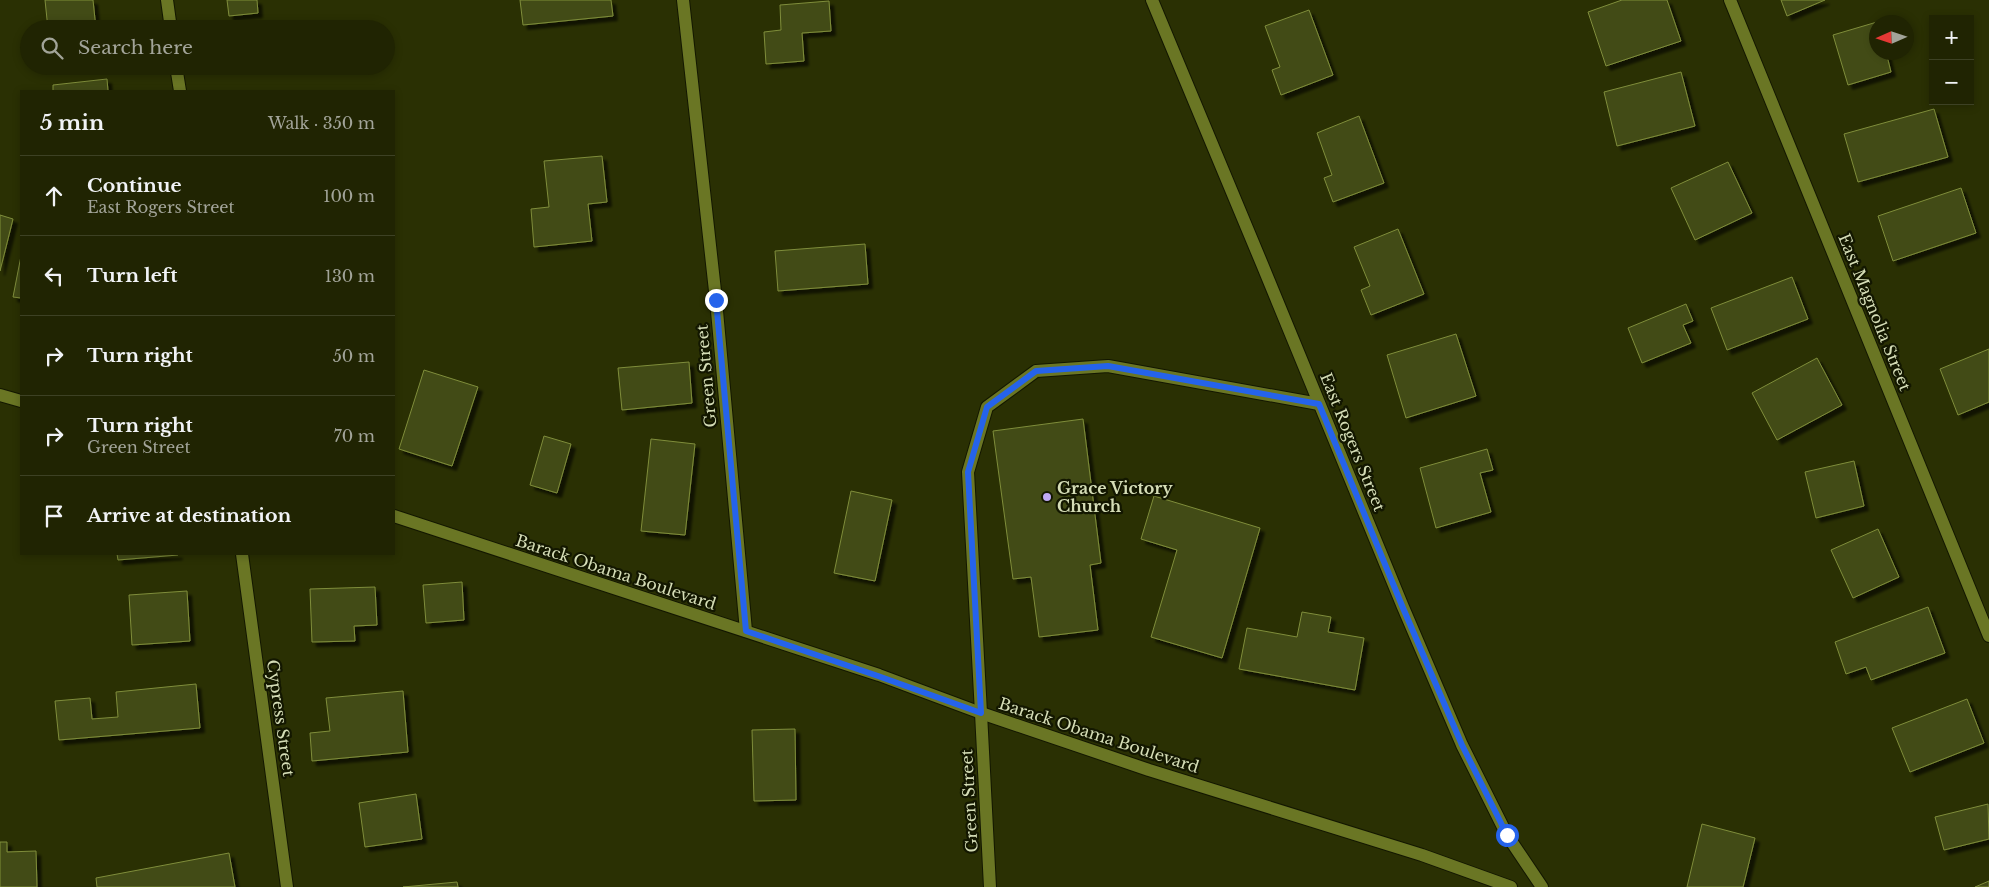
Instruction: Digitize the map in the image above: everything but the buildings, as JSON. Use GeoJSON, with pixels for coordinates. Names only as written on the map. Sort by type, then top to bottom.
{"type":"FeatureCollection","features":[{"type":"Feature","properties":{"kind":"street"},"geometry":{"type":"LineString","coordinates":[[167,0],[170,20]]}},
{"type":"Feature","properties":{"kind":"street","name":"Green Street"},"geometry":{"type":"LineString","coordinates":[[683,0],[716,300],[746,631]]}},
{"type":"Feature","properties":{"kind":"street","name":"East Rogers Street"},"geometry":{"type":"LineString","coordinates":[[1152,0],[1403,608],[1462,745],[1507,835],[1542,887]]}},
{"type":"Feature","properties":{"kind":"street","name":"East Magnolia Street"},"geometry":{"type":"LineString","coordinates":[[1730,0],[1989,636]]}},
{"type":"Feature","properties":{"kind":"street"},"geometry":{"type":"LineString","coordinates":[[177,75],[180,90]]}},
{"type":"Feature","properties":{"kind":"street","name":"Green Street"},"geometry":{"type":"LineString","coordinates":[[990,887],[968,472],[987,407],[1036,371],[1108,366],[1319,404]]}},
{"type":"Feature","properties":{"kind":"street"},"geometry":{"type":"LineString","coordinates":[[0,395],[20,401]]}},
{"type":"Feature","properties":{"kind":"street","name":"Barack Obama Boulevard"},"geometry":{"type":"LineString","coordinates":[[395,516],[746,631],[1149,770],[1422,855],[1511,887]]}},
{"type":"Feature","properties":{"kind":"street","name":"Cypress Street"},"geometry":{"type":"LineString","coordinates":[[242,555],[287,887]]}},
{"type":"Feature","properties":{"kind":"place","name":"Grace Victory Church"},"geometry":{"type":"Point","coordinates":[1047,497]}},
{"type":"Feature","properties":{"kind":"route"},"geometry":{"type":"LineString","coordinates":[[716,300],[746,631],[981,713],[968,472],[987,407],[1036,371],[1108,366],[1319,404],[1462,745],[1507,835]]}}]}
